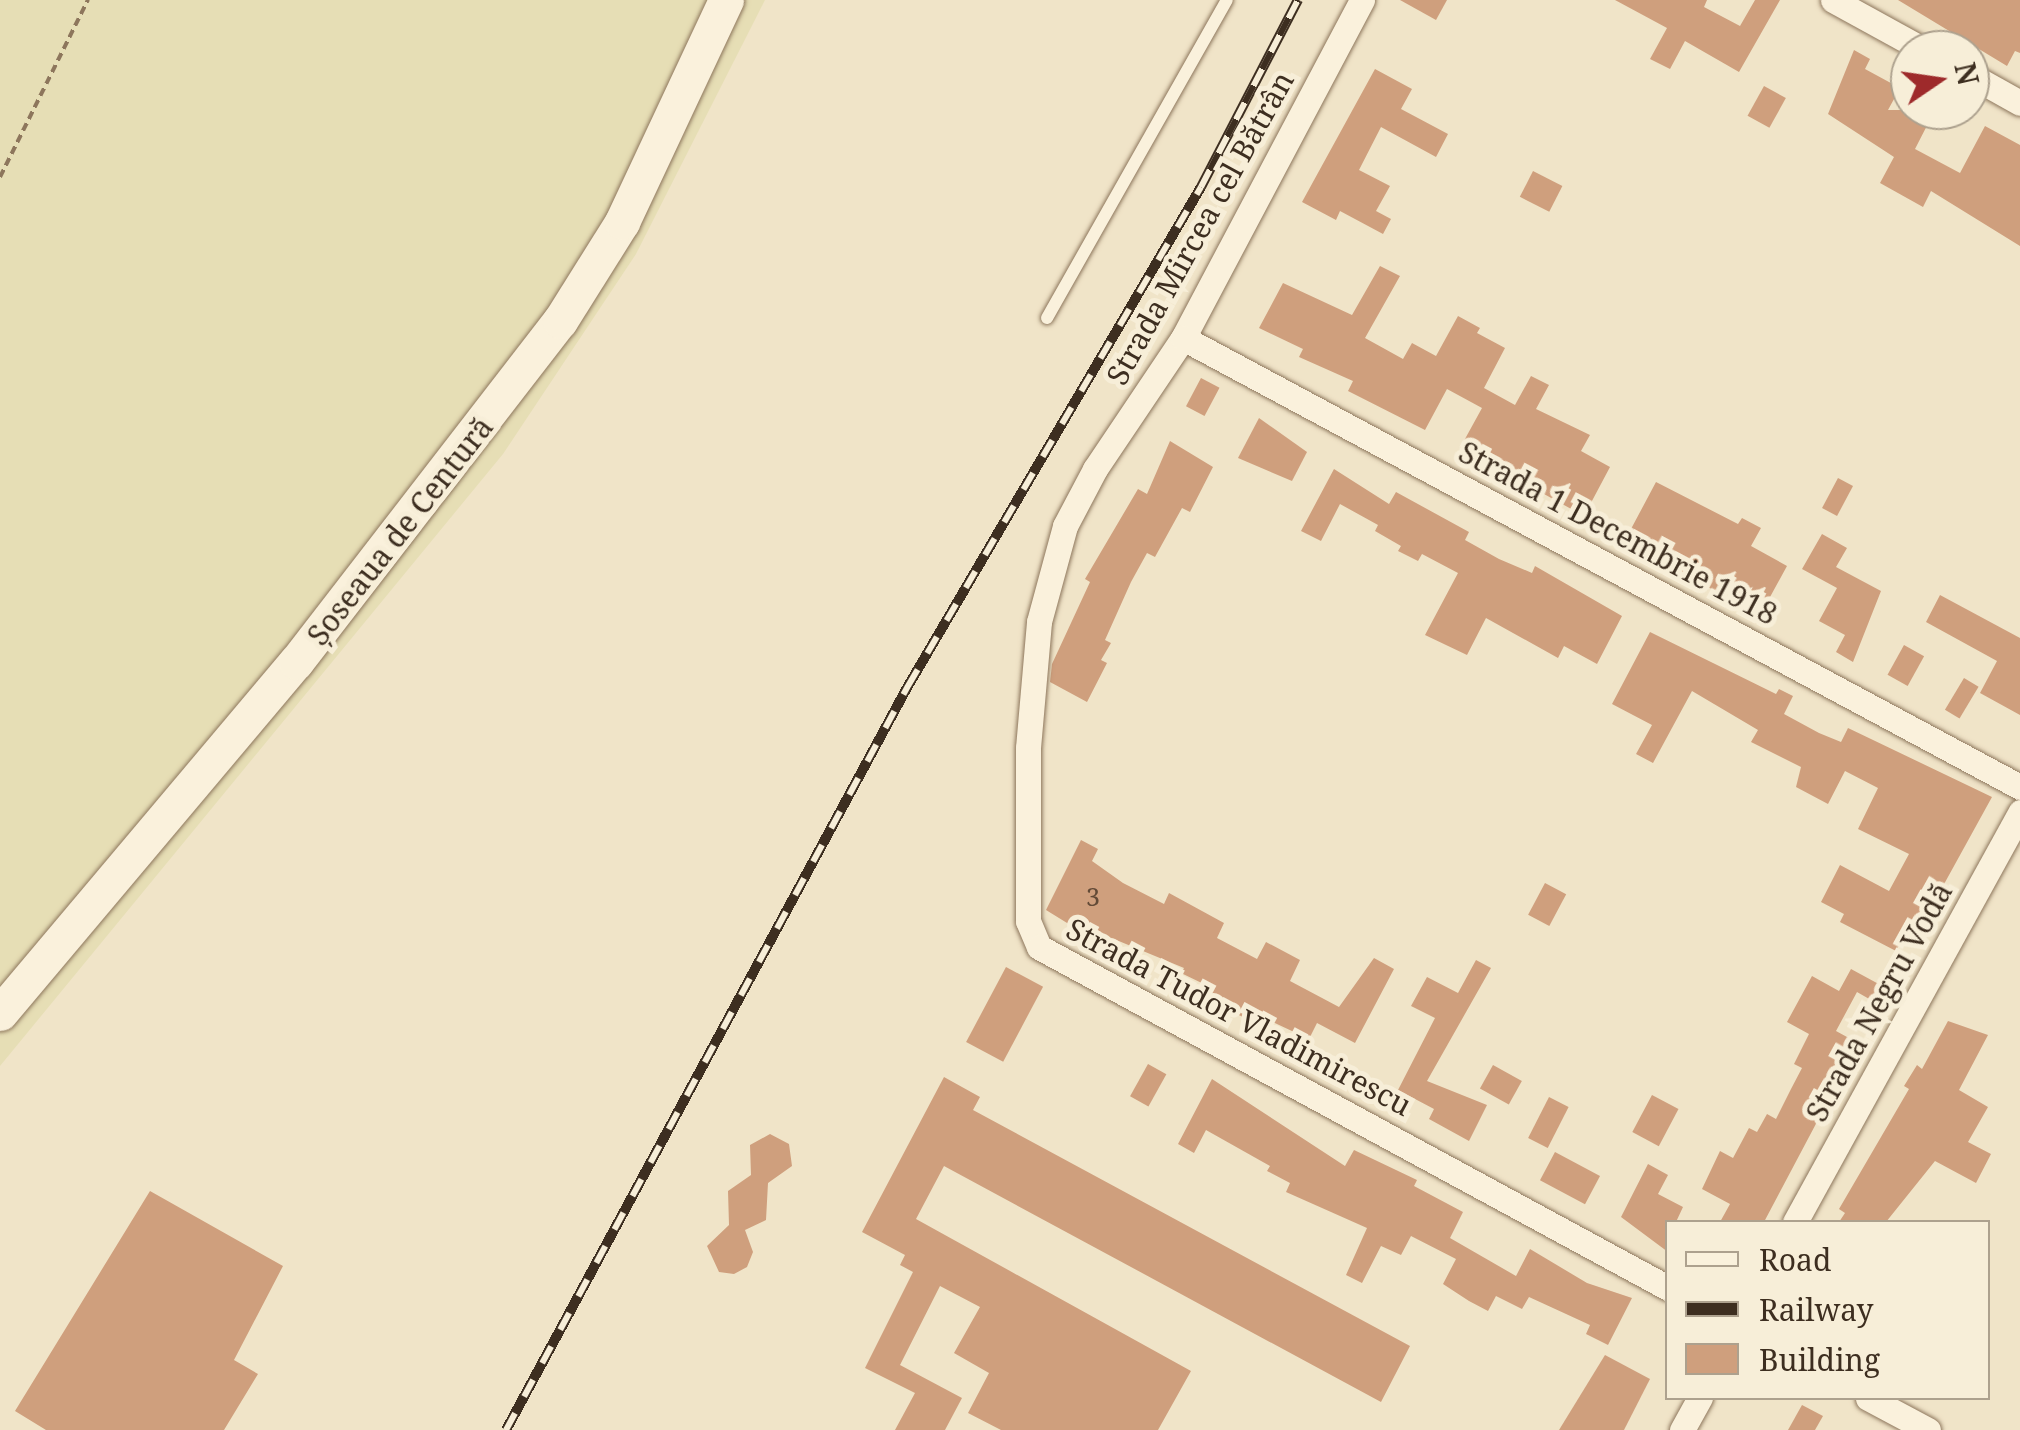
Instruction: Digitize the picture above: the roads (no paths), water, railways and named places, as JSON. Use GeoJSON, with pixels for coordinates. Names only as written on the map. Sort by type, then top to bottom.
{"type":"FeatureCollection","features":[{"type":"Feature","properties":{"kind":"main road","name":"Șoseaua de Centură"},"geometry":{"type":"LineString","coordinates":[[0,1013],[296,662],[560,321],[622,222],[726,0]]}},
{"type":"Feature","properties":{"kind":"street","name":"Strada Mircea cel Bătrân"},"geometry":{"type":"LineString","coordinates":[[1045,594],[1080,495],[1183,338],[1362,0]]}},
{"type":"Feature","properties":{"kind":"street"},"geometry":{"type":"LineString","coordinates":[[1833,0],[1890,31]]}},
{"type":"Feature","properties":{"kind":"street"},"geometry":{"type":"LineString","coordinates":[[1990,87],[2020,103]]}},
{"type":"Feature","properties":{"kind":"street","name":"Strada 1 Decembrie 1918"},"geometry":{"type":"LineString","coordinates":[[1183,338],[2020,788]]}},
{"type":"Feature","properties":{"kind":"street","name":"Strada Tudor Vladimirescu"},"geometry":{"type":"LineString","coordinates":[[1045,594],[1024,880],[1039,947],[1665,1286]]}},
{"type":"Feature","properties":{"kind":"street","name":"Strada Negru Vodă"},"geometry":{"type":"LineString","coordinates":[[1796,1220],[2020,812]]}},
{"type":"Feature","properties":{"kind":"street"},"geometry":{"type":"LineString","coordinates":[[1682,1430],[1699,1400]]}},
{"type":"Feature","properties":{"kind":"street"},"geometry":{"type":"LineString","coordinates":[[1872,1400],[1928,1430]]}},
{"type":"Feature","properties":{"kind":"lane"},"geometry":{"type":"LineString","coordinates":[[1047,318],[1227,0]]}},
{"type":"Feature","properties":{"kind":"railway"},"geometry":{"type":"LineString","coordinates":[[506,1430],[908,686],[1201,187],[1298,0]]}}]}
